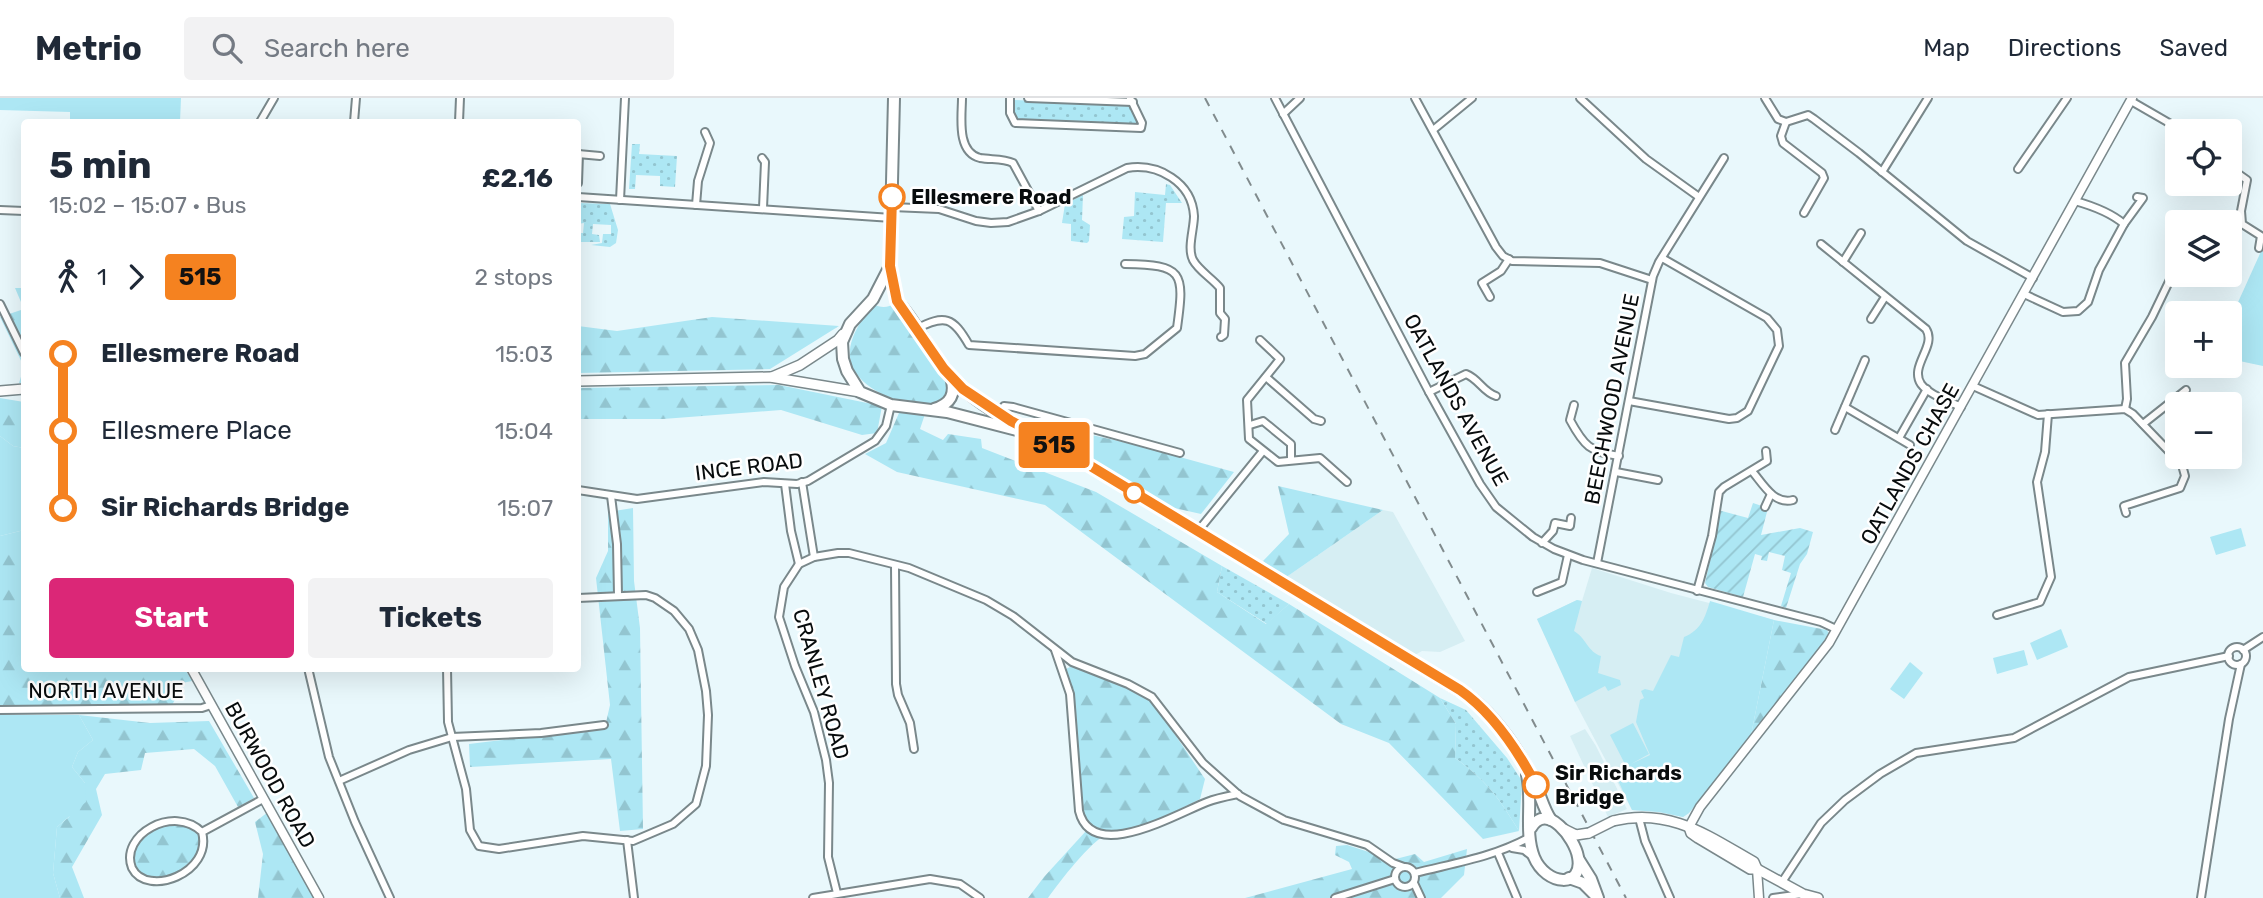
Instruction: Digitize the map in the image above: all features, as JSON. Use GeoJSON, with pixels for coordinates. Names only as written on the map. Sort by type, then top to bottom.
{"type":"FeatureCollection","features":[{"type":"Feature","properties":{"kind":"main road"},"geometry":{"type":"LineString","coordinates":[[894,98],[890,266],[897,301],[951,377],[963,389],[1469,696],[1493,719],[1536,786],[1551,820],[1564,830],[1576,835],[1587,834],[1613,821],[1639,818],[1671,820],[1696,828],[1754,862],[1757,869],[1803,894],[1818,898]]}},
{"type":"Feature","properties":{"kind":"main road"},"geometry":{"type":"LineString","coordinates":[[770,377],[800,365],[838,340],[873,299],[890,266]]}},
{"type":"Feature","properties":{"kind":"main road"},"geometry":{"type":"LineString","coordinates":[[873,299],[887,297],[897,301]]}},
{"type":"Feature","properties":{"kind":"main road"},"geometry":{"type":"LineString","coordinates":[[845,332],[842,359],[860,392]]}},
{"type":"Feature","properties":{"kind":"main road"},"geometry":{"type":"LineString","coordinates":[[581,381],[770,377],[860,392],[891,405],[932,410],[1032,433]]}},
{"type":"Feature","properties":{"kind":"main road"},"geometry":{"type":"LineString","coordinates":[[932,410],[942,407],[951,399],[954,389],[951,377]]}},
{"type":"Feature","properties":{"kind":"main road"},"geometry":{"type":"LineString","coordinates":[[0,391],[21,391]]}},
{"type":"Feature","properties":{"kind":"main road"},"geometry":{"type":"LineString","coordinates":[[993,424],[999,418],[999,413]]}},
{"type":"Feature","properties":{"kind":"main road"},"geometry":{"type":"LineString","coordinates":[[1526,769],[1530,788],[1530,832],[1535,859],[1549,877],[1558,880],[1569,878],[1583,883],[1597,898]]}},
{"type":"Feature","properties":{"kind":"main road"},"geometry":{"type":"LineString","coordinates":[[1530,832],[1538,821],[1551,820]]}},
{"type":"Feature","properties":{"kind":"main road"},"geometry":{"type":"LineString","coordinates":[[1564,830],[1591,879],[1597,898]]}},
{"type":"Feature","properties":{"kind":"main road"},"geometry":{"type":"LineString","coordinates":[[1569,878],[1576,870],[1578,856],[1587,834]]}},
{"type":"Feature","properties":{"kind":"street"},"geometry":{"type":"LineString","coordinates":[[262,119],[274,98]]}},
{"type":"Feature","properties":{"kind":"street"},"geometry":{"type":"LineString","coordinates":[[354,119],[356,98]]}},
{"type":"Feature","properties":{"kind":"street"},"geometry":{"type":"LineString","coordinates":[[459,119],[460,98]]}},
{"type":"Feature","properties":{"kind":"street"},"geometry":{"type":"LineString","coordinates":[[620,200],[625,98]]}},
{"type":"Feature","properties":{"kind":"street"},"geometry":{"type":"LineString","coordinates":[[962,98],[964,145],[974,156],[1013,163],[1039,211]]}},
{"type":"Feature","properties":{"kind":"street"},"geometry":{"type":"LineString","coordinates":[[1010,98],[1011,119],[1015,123],[1141,128],[1142,123],[1132,100],[1028,98]]}},
{"type":"Feature","properties":{"kind":"street","name":"OATLANDS AVENUE"},"geometry":{"type":"LineString","coordinates":[[1275,98],[1429,392],[1487,495],[1507,516],[1542,543],[1567,555],[1821,622],[1836,629]]}},
{"type":"Feature","properties":{"kind":"street"},"geometry":{"type":"LineString","coordinates":[[1283,114],[1300,98]]}},
{"type":"Feature","properties":{"kind":"street"},"geometry":{"type":"LineString","coordinates":[[1415,98],[1496,247],[1509,259],[1501,271],[1482,283],[1490,297]]}},
{"type":"Feature","properties":{"kind":"street"},"geometry":{"type":"LineString","coordinates":[[1433,130],[1472,98]]}},
{"type":"Feature","properties":{"kind":"street"},"geometry":{"type":"LineString","coordinates":[[1580,98],[1646,159],[1699,197]]}},
{"type":"Feature","properties":{"kind":"street"},"geometry":{"type":"LineString","coordinates":[[1765,98],[1778,119],[1786,122],[1808,115],[1967,241],[2033,278]]}},
{"type":"Feature","properties":{"kind":"street"},"geometry":{"type":"LineString","coordinates":[[1882,172],[1928,98]]}},
{"type":"Feature","properties":{"kind":"street"},"geometry":{"type":"LineString","coordinates":[[2018,169],[2067,98]]}},
{"type":"Feature","properties":{"kind":"street"},"geometry":{"type":"LineString","coordinates":[[2132,99],[2165,120]]}},
{"type":"Feature","properties":{"kind":"street","name":"OATLANDS CHASE"},"geometry":{"type":"LineString","coordinates":[[1689,827],[1700,807],[1810,669],[1836,629],[2132,99]]}},
{"type":"Feature","properties":{"kind":"street"},"geometry":{"type":"LineString","coordinates":[[1786,122],[1781,136],[1783,143],[1822,173],[1824,178],[1804,213]]}},
{"type":"Feature","properties":{"kind":"street"},"geometry":{"type":"LineString","coordinates":[[696,205],[698,181],[710,143],[705,132]]}},
{"type":"Feature","properties":{"kind":"street"},"geometry":{"type":"LineString","coordinates":[[581,154],[600,156]]}},
{"type":"Feature","properties":{"kind":"street"},"geometry":{"type":"LineString","coordinates":[[762,158],[765,162],[762,208]]}},
{"type":"Feature","properties":{"kind":"street"},"geometry":{"type":"LineString","coordinates":[[1652,280],[1662,258],[1724,158]]}},
{"type":"Feature","properties":{"kind":"street"},"geometry":{"type":"LineString","coordinates":[[581,197],[892,213],[939,209],[976,221],[999,224],[1039,211],[1127,168],[1143,166],[1175,178],[1192,205],[1193,260],[1220,288],[1220,313],[1225,319],[1224,335],[1221,337]]}},
{"type":"Feature","properties":{"kind":"street"},"geometry":{"type":"LineString","coordinates":[[2242,176],[2247,180]]}},
{"type":"Feature","properties":{"kind":"street"},"geometry":{"type":"LineString","coordinates":[[2247,180],[2255,176]]}},
{"type":"Feature","properties":{"kind":"street"},"geometry":{"type":"LineString","coordinates":[[2247,180],[2241,211],[2242,224],[2262,236],[2259,248]]}},
{"type":"Feature","properties":{"kind":"street"},"geometry":{"type":"LineString","coordinates":[[2024,294],[2063,312],[2078,311],[2088,302],[2099,270],[2124,224],[2144,199]]}},
{"type":"Feature","properties":{"kind":"street"},"geometry":{"type":"LineString","coordinates":[[2075,201],[2115,217],[2124,224]]}},
{"type":"Feature","properties":{"kind":"street"},"geometry":{"type":"LineString","coordinates":[[0,210],[21,211]]}},
{"type":"Feature","properties":{"kind":"street"},"geometry":{"type":"LineString","coordinates":[[1843,262],[1861,233]]}},
{"type":"Feature","properties":{"kind":"street"},"geometry":{"type":"LineString","coordinates":[[1821,244],[1929,333],[1918,371],[1919,379],[1927,389],[1961,407]]}},
{"type":"Feature","properties":{"kind":"street"},"geometry":{"type":"LineString","coordinates":[[1629,401],[1729,419],[1737,418],[1748,411],[1779,346],[1777,330],[1767,318],[1662,258]]}},
{"type":"Feature","properties":{"kind":"street","name":"BEECHWOOD AVENUE"},"geometry":{"type":"LineString","coordinates":[[1509,259],[1522,263],[1600,263],[1652,280],[1597,564]]}},
{"type":"Feature","properties":{"kind":"street"},"geometry":{"type":"LineString","coordinates":[[916,329],[934,320],[943,319],[952,322],[970,345],[1135,356],[1145,354],[1177,328],[1182,293],[1174,272],[1166,267],[1125,264]]}},
{"type":"Feature","properties":{"kind":"street"},"geometry":{"type":"LineString","coordinates":[[2125,409],[2125,363],[2166,287]]}},
{"type":"Feature","properties":{"kind":"street"},"geometry":{"type":"LineString","coordinates":[[1871,318],[1885,297]]}},
{"type":"Feature","properties":{"kind":"street"},"geometry":{"type":"LineString","coordinates":[[0,304],[21,347]]}},
{"type":"Feature","properties":{"kind":"street"},"geometry":{"type":"LineString","coordinates":[[1260,340],[1280,359],[1246,402],[1250,425],[1249,439],[1278,462],[1320,458],[1347,482]]}},
{"type":"Feature","properties":{"kind":"street"},"geometry":{"type":"LineString","coordinates":[[1835,430],[1866,360]]}},
{"type":"Feature","properties":{"kind":"street"},"geometry":{"type":"LineString","coordinates":[[1429,392],[1466,374],[1474,378],[1488,393],[1496,396]]}},
{"type":"Feature","properties":{"kind":"street"},"geometry":{"type":"LineString","coordinates":[[1266,377],[1314,419],[1321,421]]}},
{"type":"Feature","properties":{"kind":"street"},"geometry":{"type":"LineString","coordinates":[[1973,386],[2038,415],[2125,409],[2133,414],[2182,464],[2185,476],[2180,488],[2124,506],[2126,513]]}},
{"type":"Feature","properties":{"kind":"street"},"geometry":{"type":"LineString","coordinates":[[1899,438],[1927,389]]}},
{"type":"Feature","properties":{"kind":"street"},"geometry":{"type":"LineString","coordinates":[[2143,424],[2186,390]]}},
{"type":"Feature","properties":{"kind":"street","name":"INCE ROAD"},"geometry":{"type":"LineString","coordinates":[[581,491],[638,499],[764,482],[802,482],[875,441],[890,418],[891,405]]}},
{"type":"Feature","properties":{"kind":"street"},"geometry":{"type":"LineString","coordinates":[[1574,405],[1570,420],[1583,442],[1590,449],[1619,456]]}},
{"type":"Feature","properties":{"kind":"street"},"geometry":{"type":"LineString","coordinates":[[999,413],[1004,406],[1013,407],[1180,453]]}},
{"type":"Feature","properties":{"kind":"street"},"geometry":{"type":"LineString","coordinates":[[1845,407],[1910,445]]}},
{"type":"Feature","properties":{"kind":"street"},"geometry":{"type":"LineString","coordinates":[[1997,615],[2040,602],[2051,577],[2037,482],[2045,452],[2048,414]]}},
{"type":"Feature","properties":{"kind":"street"},"geometry":{"type":"LineString","coordinates":[[1250,425],[1263,421],[1291,444],[1291,460]]}},
{"type":"Feature","properties":{"kind":"street"},"geometry":{"type":"LineString","coordinates":[[1198,531],[1263,451]]}},
{"type":"Feature","properties":{"kind":"street"},"geometry":{"type":"LineString","coordinates":[[1697,591],[1712,536],[1719,492],[1767,461],[1766,451]]}},
{"type":"Feature","properties":{"kind":"street"},"geometry":{"type":"LineString","coordinates":[[1752,471],[1771,494],[1780,500],[1793,500]]}},
{"type":"Feature","properties":{"kind":"street"},"geometry":{"type":"LineString","coordinates":[[1616,472],[1658,480]]}},
{"type":"Feature","properties":{"kind":"street"},"geometry":{"type":"LineString","coordinates":[[802,482],[814,557]]}},
{"type":"Feature","properties":{"kind":"street"},"geometry":{"type":"LineString","coordinates":[[785,484],[791,531],[799,564],[814,557],[849,553],[925,574],[979,597],[1013,616],[1072,662],[1128,684],[1152,697],[1203,763],[1238,794],[1284,820],[1367,845],[1393,863],[1415,873]]}},
{"type":"Feature","properties":{"kind":"street"},"geometry":{"type":"LineString","coordinates":[[1765,507],[1771,494]]}},
{"type":"Feature","properties":{"kind":"street"},"geometry":{"type":"LineString","coordinates":[[611,496],[618,557],[618,595]]}},
{"type":"Feature","properties":{"kind":"street"},"geometry":{"type":"LineString","coordinates":[[1542,543],[1553,531],[1555,523],[1570,526],[1571,518]]}},
{"type":"Feature","properties":{"kind":"street"},"geometry":{"type":"LineString","coordinates":[[1537,592],[1563,582],[1567,555]]}},
{"type":"Feature","properties":{"kind":"street","name":"CRANLEY ROAD"},"geometry":{"type":"LineString","coordinates":[[799,564],[784,587],[779,617],[818,724],[827,760],[828,857],[837,893]]}},
{"type":"Feature","properties":{"kind":"street"},"geometry":{"type":"LineString","coordinates":[[895,566],[896,684],[910,723],[914,749]]}},
{"type":"Feature","properties":{"kind":"street"},"geometry":{"type":"LineString","coordinates":[[447,672],[446,709],[466,789],[470,830],[479,846],[499,849],[583,836],[633,841],[673,824],[696,804],[706,766],[708,715],[698,650],[682,619],[655,598],[646,595],[581,598]]}},
{"type":"Feature","properties":{"kind":"street"},"geometry":{"type":"LineString","coordinates":[[2243,650],[2263,637]]}},
{"type":"Feature","properties":{"kind":"street"},"geometry":{"type":"LineString","coordinates":[[1054,649],[1070,694],[1079,811],[1082,822],[1090,830],[1110,836],[1131,833],[1210,801],[1238,794]]}},
{"type":"Feature","properties":{"kind":"street"},"geometry":{"type":"LineString","coordinates":[[2241,664],[2232,664],[2229,656],[2232,649],[2243,650]]}},
{"type":"Feature","properties":{"kind":"street"},"geometry":{"type":"LineString","coordinates":[[2201,898],[2229,719],[2241,664],[2246,658],[2243,650]]}},
{"type":"Feature","properties":{"kind":"street"},"geometry":{"type":"LineString","coordinates":[[1782,882],[1829,815],[1880,774],[1916,752],[2014,738],[2129,677],[2229,656]]}},
{"type":"Feature","properties":{"kind":"street","name":"BURWOOD ROAD"},"geometry":{"type":"LineString","coordinates":[[193,672],[319,898]]}},
{"type":"Feature","properties":{"kind":"street"},"geometry":{"type":"LineString","coordinates":[[309,672],[320,723],[339,781],[390,898]]}},
{"type":"Feature","properties":{"kind":"street","name":"NORTH AVENUE"},"geometry":{"type":"LineString","coordinates":[[0,710],[194,708],[211,705]]}},
{"type":"Feature","properties":{"kind":"street"},"geometry":{"type":"LineString","coordinates":[[339,781],[409,750],[452,737],[541,733],[604,725]]}},
{"type":"Feature","properties":{"kind":"street"},"geometry":{"type":"LineString","coordinates":[[202,832],[263,799]]}},
{"type":"Feature","properties":{"kind":"street"},"geometry":{"type":"LineString","coordinates":[[1639,818],[1645,841],[1670,898]]}},
{"type":"Feature","properties":{"kind":"street"},"geometry":{"type":"LineString","coordinates":[[169,821],[182,821],[192,824],[202,832],[204,844],[201,856],[194,867],[182,876],[172,881],[156,883],[145,881],[134,872],[130,857],[134,846],[153,826],[169,821]]}},
{"type":"Feature","properties":{"kind":"street"},"geometry":{"type":"LineString","coordinates":[[1415,873],[1498,853],[1511,848],[1530,832]]}},
{"type":"Feature","properties":{"kind":"street"},"geometry":{"type":"LineString","coordinates":[[627,841],[634,898]]}},
{"type":"Feature","properties":{"kind":"street"},"geometry":{"type":"LineString","coordinates":[[1511,848],[1529,853],[1535,859]]}},
{"type":"Feature","properties":{"kind":"street"},"geometry":{"type":"LineString","coordinates":[[1498,853],[1517,898]]}},
{"type":"Feature","properties":{"kind":"street"},"geometry":{"type":"LineString","coordinates":[[1404,867],[1397,870],[1397,884],[1404,887],[1414,883]]}},
{"type":"Feature","properties":{"kind":"street"},"geometry":{"type":"LineString","coordinates":[[1757,869],[1759,898]]}},
{"type":"Feature","properties":{"kind":"street"},"geometry":{"type":"LineString","coordinates":[[1415,873],[1414,883],[1421,898]]}},
{"type":"Feature","properties":{"kind":"street"},"geometry":{"type":"LineString","coordinates":[[813,898],[930,879],[960,884],[980,898]]}},
{"type":"Feature","properties":{"kind":"street"},"geometry":{"type":"LineString","coordinates":[[1335,898],[1395,879]]}},
{"type":"Feature","properties":{"kind":"street"},"geometry":{"type":"LineString","coordinates":[[1773,898],[1803,894]]}},
{"type":"Feature","properties":{"kind":"shaded area"},"geometry":{"type":"Polygon","coordinates":[[[1383,510],[1393,512],[1465,641],[1440,652],[1422,651],[1415,655],[1285,578],[1383,510]]]}},
{"type":"Feature","properties":{"kind":"shaded area"},"geometry":{"type":"Polygon","coordinates":[[[1592,568],[1671,593],[1774,620],[1689,813],[1683,817],[1632,810],[1575,702],[1537,619],[1577,600],[1582,601],[1592,568]]]}},
{"type":"Feature","properties":{"kind":"shaded area"},"geometry":{"type":"Polygon","coordinates":[[[1585,729],[1627,809],[1608,817],[1570,736],[1585,729]]]}},
{"type":"Feature","properties":{"kind":"green space"},"geometry":{"type":"Polygon","coordinates":[[[0,98],[181,98],[180,119],[70,119],[70,112],[0,110],[0,98]]]}},
{"type":"Feature","properties":{"kind":"green space"},"geometry":{"type":"Polygon","coordinates":[[[1015,100],[1131,106],[1140,123],[1019,123],[1012,116],[1015,100]]]}},
{"type":"Feature","properties":{"kind":"green space"},"geometry":{"type":"Polygon","coordinates":[[[632,144],[640,144],[639,154],[677,156],[675,187],[660,186],[660,176],[636,175],[635,189],[629,189],[632,144]]]}},
{"type":"Feature","properties":{"kind":"green space"},"geometry":{"type":"Polygon","coordinates":[[[1166,184],[1170,185],[1182,203],[1166,203],[1163,242],[1122,239],[1124,217],[1134,216],[1135,192],[1165,195],[1166,184]]]}},
{"type":"Feature","properties":{"kind":"green space"},"geometry":{"type":"Polygon","coordinates":[[[1083,195],[1082,220],[1090,225],[1087,243],[1071,241],[1071,224],[1062,223],[1065,204],[1083,195]]]}},
{"type":"Feature","properties":{"kind":"green space"},"geometry":{"type":"Polygon","coordinates":[[[581,203],[610,204],[618,230],[616,243],[610,247],[591,245],[602,243],[603,234],[611,234],[611,225],[593,224],[592,234],[599,235],[600,242],[581,242],[584,223],[581,224],[581,203]]]}},
{"type":"Feature","properties":{"kind":"green space"},"geometry":{"type":"Polygon","coordinates":[[[2263,247],[2263,366],[2242,362],[2242,301],[2239,301],[2263,247]]]}},
{"type":"Feature","properties":{"kind":"green space"},"geometry":{"type":"Polygon","coordinates":[[[15,288],[21,288],[21,302],[15,288]]]}},
{"type":"Feature","properties":{"kind":"green space"},"geometry":{"type":"Polygon","coordinates":[[[895,303],[921,348],[946,381],[948,390],[945,400],[933,404],[904,402],[875,390],[854,370],[850,350],[860,323],[873,304],[884,307],[895,303]]]}},
{"type":"Feature","properties":{"kind":"green space"},"geometry":{"type":"Polygon","coordinates":[[[21,310],[21,361],[0,317],[21,310]]]}},
{"type":"Feature","properties":{"kind":"green space"},"geometry":{"type":"Polygon","coordinates":[[[712,317],[839,326],[770,369],[581,373],[581,326],[617,331],[712,317]]]}},
{"type":"Feature","properties":{"kind":"green space"},"geometry":{"type":"Polygon","coordinates":[[[779,385],[882,406],[877,433],[862,435],[781,410],[663,419],[581,419],[581,388],[779,385]]]}},
{"type":"Feature","properties":{"kind":"green space"},"geometry":{"type":"Polygon","coordinates":[[[0,398],[21,402],[21,447],[13,446],[0,436],[0,398]]]}},
{"type":"Feature","properties":{"kind":"green space"},"geometry":{"type":"Polygon","coordinates":[[[899,413],[925,414],[920,429],[943,440],[948,434],[981,439],[982,448],[1096,492],[1222,566],[1217,592],[1266,624],[1289,604],[1440,698],[1456,724],[1455,758],[1492,791],[1519,831],[1483,839],[1389,743],[1341,724],[1045,505],[897,472],[865,454],[886,443],[899,413]]]}},
{"type":"Feature","properties":{"kind":"green space"},"geometry":{"type":"Polygon","coordinates":[[[1031,421],[1140,446],[1234,472],[1201,514],[1170,507],[1067,446],[1031,421]]]}},
{"type":"Feature","properties":{"kind":"green space"},"geometry":{"type":"Polygon","coordinates":[[[0,436],[13,446],[21,447],[21,531],[0,536],[0,436]]]}},
{"type":"Feature","properties":{"kind":"green space"},"geometry":{"type":"Polygon","coordinates":[[[1278,486],[1383,510],[1285,578],[1263,561],[1289,534],[1278,486]]]}},
{"type":"Feature","properties":{"kind":"green space"},"geometry":{"type":"Polygon","coordinates":[[[1753,503],[1768,508],[1761,535],[1800,528],[1813,532],[1786,608],[1781,606],[1791,573],[1782,570],[1785,556],[1769,552],[1767,561],[1761,560],[1762,556],[1755,554],[1743,597],[1708,587],[1705,583],[1715,539],[1718,510],[1748,518],[1753,503]]]}},
{"type":"Feature","properties":{"kind":"green space"},"geometry":{"type":"Polygon","coordinates":[[[633,508],[634,581],[640,628],[643,829],[620,831],[611,759],[470,767],[469,744],[605,727],[610,705],[596,578],[608,551],[608,512],[633,508]]]}},
{"type":"Feature","properties":{"kind":"green space"},"geometry":{"type":"Polygon","coordinates":[[[2241,528],[2246,546],[2216,555],[2210,537],[2241,528]]]}},
{"type":"Feature","properties":{"kind":"green space"},"geometry":{"type":"Polygon","coordinates":[[[21,531],[21,672],[187,672],[192,681],[172,685],[177,696],[172,705],[0,706],[0,536],[21,531]]]}},
{"type":"Feature","properties":{"kind":"green space"},"geometry":{"type":"Polygon","coordinates":[[[1222,566],[1289,604],[1267,624],[1217,592],[1222,566]]]}},
{"type":"Feature","properties":{"kind":"green space"},"geometry":{"type":"Polygon","coordinates":[[[1577,600],[1582,601],[1574,631],[1601,656],[1598,673],[1620,680],[1621,685],[1608,691],[1605,686],[1575,702],[1537,619],[1577,600]]]}},
{"type":"Feature","properties":{"kind":"green space"},"geometry":{"type":"Polygon","coordinates":[[[1710,601],[1774,620],[1750,740],[1683,817],[1632,810],[1614,772],[1626,766],[1610,735],[1633,723],[1649,754],[1631,764],[1650,755],[1636,722],[1640,700],[1644,698],[1641,691],[1653,691],[1671,655],[1679,657],[1684,637],[1702,623],[1710,601]]]}},
{"type":"Feature","properties":{"kind":"green space"},"geometry":{"type":"Polygon","coordinates":[[[1774,620],[1827,630],[1829,634],[1795,685],[1750,740],[1774,620]]]}},
{"type":"Feature","properties":{"kind":"green space"},"geometry":{"type":"Polygon","coordinates":[[[2061,629],[2068,647],[2037,660],[2030,643],[2061,629]]]}},
{"type":"Feature","properties":{"kind":"green space"},"geometry":{"type":"Polygon","coordinates":[[[2024,650],[2028,665],[1997,674],[1993,658],[2024,650]]]}},
{"type":"Feature","properties":{"kind":"green space"},"geometry":{"type":"Polygon","coordinates":[[[1910,662],[1923,673],[1904,699],[1890,689],[1910,662]]]}},
{"type":"Feature","properties":{"kind":"green space"},"geometry":{"type":"Polygon","coordinates":[[[1074,665],[1151,699],[1205,779],[1200,799],[1138,827],[1108,833],[1084,853],[1048,898],[1028,898],[1086,831],[1081,811],[1070,683],[1064,670],[1074,665]]]}},
{"type":"Feature","properties":{"kind":"green space"},"geometry":{"type":"Polygon","coordinates":[[[1440,698],[1466,710],[1507,758],[1522,781],[1519,831],[1492,791],[1455,758],[1456,724],[1440,698]]]}},
{"type":"Feature","properties":{"kind":"green space"},"geometry":{"type":"Polygon","coordinates":[[[0,715],[79,715],[93,740],[78,752],[72,767],[85,783],[86,802],[57,827],[53,873],[60,898],[0,898],[0,715]]]}},
{"type":"Feature","properties":{"kind":"green space"},"geometry":{"type":"Polygon","coordinates":[[[79,715],[150,723],[209,721],[254,798],[238,807],[215,766],[194,749],[145,753],[141,770],[105,774],[96,789],[102,815],[72,867],[84,898],[60,898],[53,873],[57,827],[69,817],[85,783],[72,767],[78,752],[93,740],[79,715]]]}},
{"type":"Feature","properties":{"kind":"green space"},"geometry":{"type":"Polygon","coordinates":[[[268,812],[316,898],[258,898],[263,854],[255,822],[268,812]]]}},
{"type":"Feature","properties":{"kind":"green space"},"geometry":{"type":"Polygon","coordinates":[[[164,824],[184,824],[196,831],[200,840],[199,850],[194,860],[174,876],[150,878],[139,873],[133,866],[134,851],[147,835],[164,824]]]}},
{"type":"Feature","properties":{"kind":"green space"},"geometry":{"type":"Polygon","coordinates":[[[1347,845],[1372,853],[1384,862],[1415,854],[1424,862],[1467,849],[1464,875],[1441,898],[1245,898],[1352,869],[1349,862],[1335,855],[1336,846],[1347,845]]]}},
{"type":"Feature","properties":{"kind":"railway"},"geometry":{"type":"LineString","coordinates":[[1205,98],[1626,898]]}},
{"type":"Feature","properties":{"kind":"bus line","name":"515"},"geometry":{"type":"LineString","coordinates":[[892,197],[890,266],[897,301],[944,369],[963,389],[1011,421],[1046,439],[1460,690],[1488,713],[1512,745],[1536,785]]}},
{"type":"Feature","properties":{"kind":"place","name":"Ellesmere Road"},"geometry":{"type":"Point","coordinates":[892,197]}},
{"type":"Feature","properties":{"kind":"place","name":"Sir Richards Bridge"},"geometry":{"type":"Point","coordinates":[1536,785]}}]}
